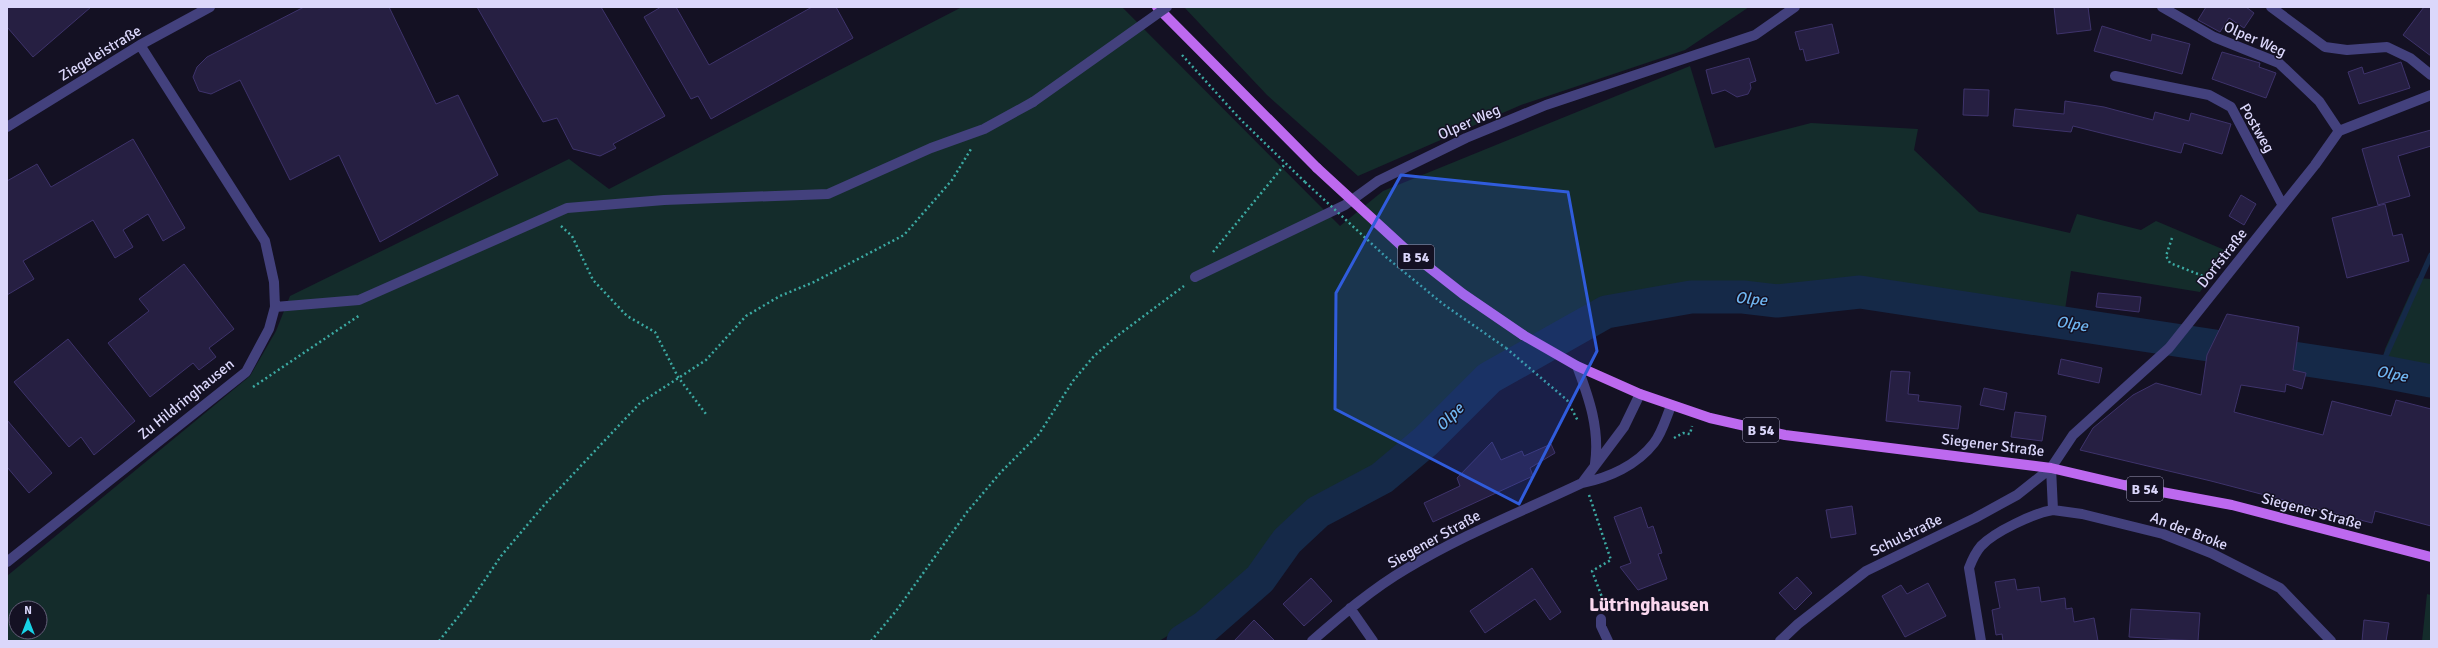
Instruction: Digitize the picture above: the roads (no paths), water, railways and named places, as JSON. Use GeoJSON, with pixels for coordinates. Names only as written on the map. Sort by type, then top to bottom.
{"type":"FeatureCollection","features":[{"type":"Feature","properties":{"kind":"main road","name":"B 54"},"geometry":{"type":"LineString","coordinates":[[1157,7],[1317,168],[1403,247],[1463,294],[1523,335],[1577,366],[1671,406]]}},
{"type":"Feature","properties":{"kind":"main road","name":"Siegener Straße"},"geometry":{"type":"LineString","coordinates":[[1671,406],[1785,435],[2051,468],[2124,485],[2232,506],[2431,558]]}},
{"type":"Feature","properties":{"kind":"street","name":"Ziegeleistraße"},"geometry":{"type":"LineString","coordinates":[[7,127],[140,45],[210,7]]}},
{"type":"Feature","properties":{"kind":"street"},"geometry":{"type":"LineString","coordinates":[[274,307],[359,300],[567,208],[664,200],[828,194],[931,148],[984,129],[1033,102],[1167,7]]}},
{"type":"Feature","properties":{"kind":"street","name":"Olper Weg"},"geometry":{"type":"LineString","coordinates":[[1195,277],[1345,205],[1378,181],[1466,138],[1546,105],[1756,35],[1795,7]]}},
{"type":"Feature","properties":{"kind":"street","name":"Olper Weg"},"geometry":{"type":"LineString","coordinates":[[2162,7],[2214,37],[2279,63],[2320,101],[2339,131]]}},
{"type":"Feature","properties":{"kind":"street"},"geometry":{"type":"LineString","coordinates":[[2270,7],[2325,47],[2347,50],[2387,47],[2410,58],[2431,75]]}},
{"type":"Feature","properties":{"kind":"street","name":"Zu Hildringhausen"},"geometry":{"type":"LineString","coordinates":[[7,562],[246,372],[269,329],[274,307],[274,282],[265,241],[140,45]]}},
{"type":"Feature","properties":{"kind":"street","name":"Postweg"},"geometry":{"type":"LineString","coordinates":[[2115,76],[2209,95],[2231,107],[2282,204]]}},
{"type":"Feature","properties":{"kind":"street"},"geometry":{"type":"LineString","coordinates":[[2339,131],[2431,95]]}},
{"type":"Feature","properties":{"kind":"street","name":"Dorfstraße"},"geometry":{"type":"LineString","coordinates":[[2051,468],[2073,435],[2169,348],[2217,289],[2282,204],[2315,165],[2339,131]]}},
{"type":"Feature","properties":{"kind":"street"},"geometry":{"type":"LineString","coordinates":[[1577,366],[1590,401],[1595,428],[1597,445],[1594,466]]}},
{"type":"Feature","properties":{"kind":"street"},"geometry":{"type":"LineString","coordinates":[[1582,483],[1624,427],[1640,394]]}},
{"type":"Feature","properties":{"kind":"street","name":"Siegener Straße"},"geometry":{"type":"LineString","coordinates":[[1312,641],[1350,608],[1405,569],[1456,541],[1582,483],[1610,474],[1640,458],[1655,442],[1671,406]]}},
{"type":"Feature","properties":{"kind":"street"},"geometry":{"type":"LineString","coordinates":[[2051,468],[2053,510]]}},
{"type":"Feature","properties":{"kind":"street","name":"Schulstraße"},"geometry":{"type":"LineString","coordinates":[[1780,641],[1798,624],[1866,571],[1975,518],[2017,495],[2051,468]]}},
{"type":"Feature","properties":{"kind":"street","name":"An der Broke"},"geometry":{"type":"LineString","coordinates":[[1981,641],[1969,568],[1973,558],[1982,545],[2000,533],[2037,512],[2053,510],[2082,514],[2163,534],[2211,553],[2280,588],[2331,641]]}},
{"type":"Feature","properties":{"kind":"street"},"geometry":{"type":"LineString","coordinates":[[1350,608],[1373,641]]}},
{"type":"Feature","properties":{"kind":"street"},"geometry":{"type":"LineString","coordinates":[[1601,619],[1601,626],[1608,641]]}},
{"type":"Feature","properties":{"kind":"waterway"},"geometry":{"type":"LineString","coordinates":[[2379,371],[2431,255]]}},
{"type":"Feature","properties":{"kind":"waterway","name":"Olpe"},"geometry":{"type":"LineString","coordinates":[[1183,641],[1205,627],[1260,579],[1287,541],[1318,512],[1382,478],[1426,441],[1489,378],[1606,312],[1691,297],[1743,297],[1777,301],[1860,292],[2379,371],[2431,381]]}},
{"type":"Feature","properties":{"kind":"district","name":"Lütringhausen"},"geometry":{"type":"Point","coordinates":[1649,605]}}]}
